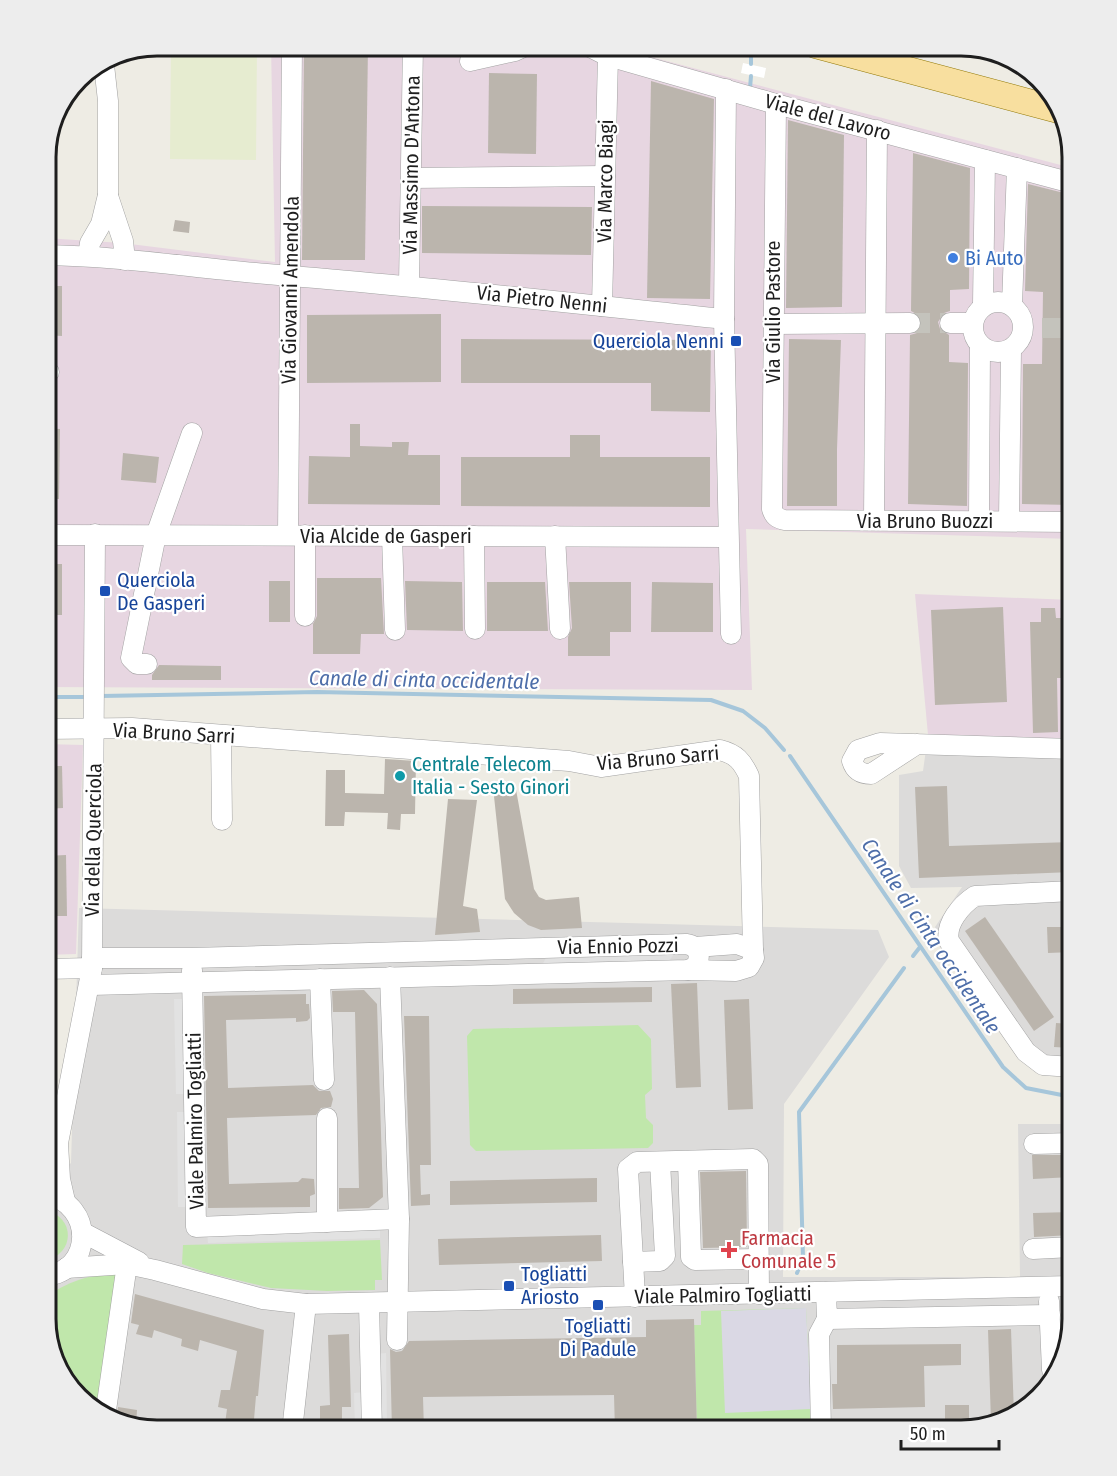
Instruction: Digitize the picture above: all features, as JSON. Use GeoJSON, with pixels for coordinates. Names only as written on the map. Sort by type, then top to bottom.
{"type":"FeatureCollection","features":[{"type":"Feature","properties":{"kind":"main road"},"geometry":{"type":"LineString","coordinates":[[856,56],[1049,108]]}},
{"type":"Feature","properties":{"kind":"street","name":"Via Giovanni Amendola"},"geometry":{"type":"LineString","coordinates":[[292,56],[290,275],[297,535],[305,616]]}},
{"type":"Feature","properties":{"kind":"street","name":"Via Massimo D'Antona"},"geometry":{"type":"LineString","coordinates":[[409,285],[413,56]]}},
{"type":"Feature","properties":{"kind":"street"},"geometry":{"type":"LineString","coordinates":[[470,61],[492,56]]}},
{"type":"Feature","properties":{"kind":"street","name":"Viale del Lavoro"},"geometry":{"type":"LineString","coordinates":[[608,56],[776,104],[1061,180]]}},
{"type":"Feature","properties":{"kind":"street","name":"Via Marco Biagi"},"geometry":{"type":"LineString","coordinates":[[602,306],[608,56]]}},
{"type":"Feature","properties":{"kind":"street"},"geometry":{"type":"LineString","coordinates":[[88,256],[90,243],[101,224],[108,195],[108,101],[105,70]]}},
{"type":"Feature","properties":{"kind":"street"},"geometry":{"type":"LineString","coordinates":[[726,89],[723,319],[731,634]]}},
{"type":"Feature","properties":{"kind":"street","name":"Via Giulio Pastore"},"geometry":{"type":"LineString","coordinates":[[776,104],[772,509],[777,519]]}},
{"type":"Feature","properties":{"kind":"street"},"geometry":{"type":"LineString","coordinates":[[874,520],[877,130]]}},
{"type":"Feature","properties":{"kind":"street"},"geometry":{"type":"LineString","coordinates":[[983,305],[985,160]]}},
{"type":"Feature","properties":{"kind":"street"},"geometry":{"type":"LineString","coordinates":[[1012,305],[1017,168]]}},
{"type":"Feature","properties":{"kind":"street"},"geometry":{"type":"LineString","coordinates":[[411,178],[605,176]]}},
{"type":"Feature","properties":{"kind":"street"},"geometry":{"type":"LineString","coordinates":[[108,195],[123,240],[125,260]]}},
{"type":"Feature","properties":{"kind":"street","name":"Via Pietro Nenni"},"geometry":{"type":"LineString","coordinates":[[56,255],[88,256],[409,285],[723,319]]}},
{"type":"Feature","properties":{"kind":"street"},"geometry":{"type":"LineString","coordinates":[[997,301],[1012,305],[1033,328],[1011,349],[996,352],[981,346],[974,336],[972,323],[976,313],[983,305],[997,301]]}},
{"type":"Feature","properties":{"kind":"street"},"geometry":{"type":"LineString","coordinates":[[773,324],[910,323]]}},
{"type":"Feature","properties":{"kind":"street"},"geometry":{"type":"LineString","coordinates":[[950,323],[972,323]]}},
{"type":"Feature","properties":{"kind":"street"},"geometry":{"type":"LineString","coordinates":[[979,521],[981,346]]}},
{"type":"Feature","properties":{"kind":"street"},"geometry":{"type":"LineString","coordinates":[[1009,521],[1011,349]]}},
{"type":"Feature","properties":{"kind":"street"},"geometry":{"type":"LineString","coordinates":[[147,664],[137,664],[131,658],[156,535],[192,433]]}},
{"type":"Feature","properties":{"kind":"street","name":"Via Bruno Buozzi"},"geometry":{"type":"LineString","coordinates":[[777,519],[1061,522]]}},
{"type":"Feature","properties":{"kind":"street","name":"Via della Querciola"},"geometry":{"type":"LineString","coordinates":[[82,1232],[77,1214],[65,1201],[60,1179],[58,1143],[92,970],[95,534]]}},
{"type":"Feature","properties":{"kind":"street","name":"Via Alcide de Gasperi"},"geometry":{"type":"LineString","coordinates":[[56,535],[727,537]]}},
{"type":"Feature","properties":{"kind":"street"},"geometry":{"type":"LineString","coordinates":[[392,536],[395,630]]}},
{"type":"Feature","properties":{"kind":"street"},"geometry":{"type":"LineString","coordinates":[[474,536],[475,629]]}},
{"type":"Feature","properties":{"kind":"street"},"geometry":{"type":"LineString","coordinates":[[555,536],[560,629]]}},
{"type":"Feature","properties":{"kind":"street","name":"Via Bruno Sarri"},"geometry":{"type":"LineString","coordinates":[[56,729],[132,728],[569,761],[601,767],[720,750],[731,753],[741,760],[749,776],[753,950]]}},
{"type":"Feature","properties":{"kind":"street"},"geometry":{"type":"LineString","coordinates":[[220,735],[222,820]]}},
{"type":"Feature","properties":{"kind":"street"},"geometry":{"type":"LineString","coordinates":[[917,744],[1061,749]]}},
{"type":"Feature","properties":{"kind":"street"},"geometry":{"type":"LineString","coordinates":[[1061,892],[975,896],[949,925],[947,932],[949,941],[1026,1052],[1043,1065],[1061,1066]]}},
{"type":"Feature","properties":{"kind":"street","name":"Via Ennio Pozzi"},"geometry":{"type":"LineString","coordinates":[[686,944],[694,947],[699,954],[696,967],[688,970],[192,982],[92,970],[191,958],[686,944]]}},
{"type":"Feature","properties":{"kind":"street"},"geometry":{"type":"LineString","coordinates":[[688,970],[736,971],[749,967],[754,958],[753,950],[737,944],[694,947]]}},
{"type":"Feature","properties":{"kind":"street","name":"Viale Palmiro Togliatti"},"geometry":{"type":"LineString","coordinates":[[191,958],[196,1227],[399,1219]]}},
{"type":"Feature","properties":{"kind":"street"},"geometry":{"type":"LineString","coordinates":[[56,969],[92,970]]}},
{"type":"Feature","properties":{"kind":"street"},"geometry":{"type":"LineString","coordinates":[[390,977],[399,1219],[397,1340]]}},
{"type":"Feature","properties":{"kind":"street"},"geometry":{"type":"LineString","coordinates":[[320,979],[324,1080]]}},
{"type":"Feature","properties":{"kind":"street"},"geometry":{"type":"LineString","coordinates":[[327,1118],[327,1222]]}},
{"type":"Feature","properties":{"kind":"street","name":"Via della Querciola"},"geometry":{"type":"LineString","coordinates":[[56,1147],[58,1143]]}},
{"type":"Feature","properties":{"kind":"street"},"geometry":{"type":"LineString","coordinates":[[1034,1144],[1061,1143]]}},
{"type":"Feature","properties":{"kind":"street"},"geometry":{"type":"LineString","coordinates":[[688,1161],[691,1257],[695,1260],[759,1259]]}},
{"type":"Feature","properties":{"kind":"street"},"geometry":{"type":"LineString","coordinates":[[635,1297],[628,1169],[637,1162],[756,1161],[758,1164],[759,1294]]}},
{"type":"Feature","properties":{"kind":"street"},"geometry":{"type":"LineString","coordinates":[[633,1262],[660,1261],[664,1256],[660,1162]]}},
{"type":"Feature","properties":{"kind":"street"},"geometry":{"type":"LineString","coordinates":[[56,1198],[65,1201]]}},
{"type":"Feature","properties":{"kind":"street"},"geometry":{"type":"LineString","coordinates":[[56,1272],[79,1252],[82,1232]]}},
{"type":"Feature","properties":{"kind":"street","name":"Viale Palmiro Togliatti"},"geometry":{"type":"LineString","coordinates":[[82,1232],[155,1270]]}},
{"type":"Feature","properties":{"kind":"street"},"geometry":{"type":"LineString","coordinates":[[1033,1249],[1061,1248]]}},
{"type":"Feature","properties":{"kind":"street"},"geometry":{"type":"LineString","coordinates":[[107,1407],[127,1264]]}},
{"type":"Feature","properties":{"kind":"street","name":"Viale Palmiro Togliatti"},"geometry":{"type":"LineString","coordinates":[[56,1274],[127,1264],[263,1299],[306,1304],[1061,1286]]}},
{"type":"Feature","properties":{"kind":"street"},"geometry":{"type":"LineString","coordinates":[[1049,1287],[1052,1362]]}},
{"type":"Feature","properties":{"kind":"street"},"geometry":{"type":"LineString","coordinates":[[821,1420],[819,1334],[827,1319],[826,1293]]}},
{"type":"Feature","properties":{"kind":"street"},"geometry":{"type":"LineString","coordinates":[[293,1420],[306,1304]]}},
{"type":"Feature","properties":{"kind":"street"},"geometry":{"type":"LineString","coordinates":[[369,1304],[372,1420]]}},
{"type":"Feature","properties":{"kind":"street"},"geometry":{"type":"LineString","coordinates":[[827,1319],[1050,1315]]}},
{"type":"Feature","properties":{"kind":"shaded area"},"geometry":{"type":"Polygon","coordinates":[[[271,56],[648,56],[1061,165],[1061,539],[746,529],[752,690],[56,687],[56,239],[122,243],[275,262],[271,56]]]}},
{"type":"Feature","properties":{"kind":"shaded area"},"geometry":{"type":"Polygon","coordinates":[[[915,594],[1061,600],[1061,751],[928,735],[915,594]]]}},
{"type":"Feature","properties":{"kind":"shaded area"},"geometry":{"type":"Polygon","coordinates":[[[928,735],[1061,751],[1061,1073],[1045,1072],[943,946],[935,927],[962,887],[911,888],[899,866],[899,775],[923,771],[928,735]]]}},
{"type":"Feature","properties":{"kind":"shaded area"},"geometry":{"type":"Polygon","coordinates":[[[56,744],[83,745],[76,954],[56,955],[56,744]]]}},
{"type":"Feature","properties":{"kind":"shaded area"},"geometry":{"type":"Polygon","coordinates":[[[79,908],[878,930],[889,957],[784,1104],[783,1277],[1020,1277],[1018,1124],[1061,1124],[1060,1340],[1045,1376],[1027,1396],[1005,1410],[974,1420],[136,1419],[100,1404],[80,1386],[66,1364],[57,1340],[56,1177],[71,1163],[79,908]]]}},
{"type":"Feature","properties":{"kind":"shaded area"},"geometry":{"type":"Polygon","coordinates":[[[678,949],[665,966],[540,969],[549,952],[678,949]]]}},
{"type":"Feature","properties":{"kind":"shaded area"},"geometry":{"type":"Polygon","coordinates":[[[174,999],[185,999],[186,1094],[176,1094],[174,999]]]}},
{"type":"Feature","properties":{"kind":"shaded area"},"geometry":{"type":"Polygon","coordinates":[[[177,1112],[187,1112],[189,1207],[178,1207],[177,1112]]]}},
{"type":"Feature","properties":{"kind":"shaded area"},"geometry":{"type":"Polygon","coordinates":[[[380,1227],[380,1238],[208,1243],[207,1232],[380,1227]]]}},
{"type":"Feature","properties":{"kind":"shaded area"},"geometry":{"type":"Polygon","coordinates":[[[806,1308],[811,1409],[725,1413],[721,1311],[806,1308]]]}},
{"type":"Feature","properties":{"kind":"shaded area"},"geometry":{"type":"Polygon","coordinates":[[[386,1353],[387,1420],[376,1420],[375,1354],[386,1353]]]}},
{"type":"Feature","properties":{"kind":"shaded area"},"geometry":{"type":"Polygon","coordinates":[[[365,1392],[366,1420],[355,1420],[354,1393],[365,1392]]]}},
{"type":"Feature","properties":{"kind":"green space"},"geometry":{"type":"Polygon","coordinates":[[[171,56],[257,56],[256,160],[170,159],[171,56]]]}},
{"type":"Feature","properties":{"kind":"green space"},"geometry":{"type":"Polygon","coordinates":[[[638,1025],[651,1039],[652,1089],[645,1095],[646,1118],[653,1125],[653,1143],[648,1148],[476,1151],[470,1145],[467,1036],[473,1029],[638,1025]]]}},
{"type":"Feature","properties":{"kind":"green space"},"geometry":{"type":"Polygon","coordinates":[[[56,1215],[67,1227],[68,1236],[62,1251],[56,1256],[56,1215]]]}},
{"type":"Feature","properties":{"kind":"green space"},"geometry":{"type":"Polygon","coordinates":[[[380,1240],[382,1280],[375,1280],[375,1290],[327,1291],[271,1288],[208,1273],[182,1264],[183,1245],[380,1240]]]}},
{"type":"Feature","properties":{"kind":"green space"},"geometry":{"type":"Polygon","coordinates":[[[117,1272],[101,1405],[72,1376],[57,1340],[56,1320],[56,1290],[98,1275],[117,1272]]]}},
{"type":"Feature","properties":{"kind":"green space"},"geometry":{"type":"Polygon","coordinates":[[[806,1308],[811,1420],[697,1420],[694,1325],[701,1325],[701,1311],[806,1308]]]}},
{"type":"Feature","properties":{"kind":"pier"},"geometry":{"type":"Polygon","coordinates":[[[743,63],[766,68],[764,78],[741,73],[743,63]]]}},
{"type":"Feature","properties":{"kind":"building"},"geometry":{"type":"Polygon","coordinates":[[[304,56],[368,56],[365,260],[302,260],[304,56]]]}},
{"type":"Feature","properties":{"kind":"building"},"geometry":{"type":"Polygon","coordinates":[[[489,73],[537,74],[536,154],[488,153],[489,73]]]}},
{"type":"Feature","properties":{"kind":"building"},"geometry":{"type":"Polygon","coordinates":[[[651,81],[714,99],[710,299],[647,298],[651,81]]]}},
{"type":"Feature","properties":{"kind":"building"},"geometry":{"type":"Polygon","coordinates":[[[788,120],[844,135],[842,307],[786,308],[788,120]]]}},
{"type":"Feature","properties":{"kind":"building"},"geometry":{"type":"Polygon","coordinates":[[[913,153],[970,168],[969,289],[950,290],[950,311],[944,313],[938,322],[940,329],[949,335],[949,362],[968,363],[967,506],[908,504],[910,335],[917,333],[922,323],[920,316],[911,311],[913,153]]]}},
{"type":"Feature","properties":{"kind":"building"},"geometry":{"type":"Polygon","coordinates":[[[1028,184],[1061,192],[1061,505],[1022,504],[1023,364],[1042,364],[1043,292],[1025,291],[1028,184]]]}},
{"type":"Feature","properties":{"kind":"building"},"geometry":{"type":"Polygon","coordinates":[[[422,206],[592,207],[591,255],[422,253],[422,206]]]}},
{"type":"Feature","properties":{"kind":"building"},"geometry":{"type":"Polygon","coordinates":[[[175,220],[190,222],[189,233],[173,231],[175,220]]]}},
{"type":"Feature","properties":{"kind":"building"},"geometry":{"type":"Polygon","coordinates":[[[56,286],[62,286],[62,336],[56,336],[56,286]]]}},
{"type":"Feature","properties":{"kind":"building"},"geometry":{"type":"Polygon","coordinates":[[[441,314],[441,382],[307,383],[307,315],[441,314]]]}},
{"type":"Feature","properties":{"kind":"building"},"geometry":{"type":"Polygon","coordinates":[[[461,339],[711,340],[710,412],[651,411],[651,383],[461,383],[461,339]]]}},
{"type":"Feature","properties":{"kind":"building"},"geometry":{"type":"Polygon","coordinates":[[[789,339],[841,340],[837,506],[787,506],[789,339]]]}},
{"type":"Feature","properties":{"kind":"building"},"geometry":{"type":"Polygon","coordinates":[[[350,424],[360,424],[360,446],[392,447],[392,442],[409,442],[408,455],[440,455],[440,505],[308,504],[309,456],[350,457],[350,424]]]}},
{"type":"Feature","properties":{"kind":"building"},"geometry":{"type":"Polygon","coordinates":[[[56,429],[60,429],[59,499],[56,499],[56,429]]]}},
{"type":"Feature","properties":{"kind":"building"},"geometry":{"type":"Polygon","coordinates":[[[570,435],[600,435],[600,457],[710,457],[710,507],[461,506],[461,457],[570,457],[570,435]]]}},
{"type":"Feature","properties":{"kind":"building"},"geometry":{"type":"Polygon","coordinates":[[[123,453],[159,457],[156,483],[121,480],[123,453]]]}},
{"type":"Feature","properties":{"kind":"building"},"geometry":{"type":"Polygon","coordinates":[[[56,564],[62,564],[62,615],[56,615],[56,564]]]}},
{"type":"Feature","properties":{"kind":"building"},"geometry":{"type":"Polygon","coordinates":[[[317,578],[381,578],[384,634],[361,634],[360,654],[313,654],[313,624],[317,616],[317,578]]]}},
{"type":"Feature","properties":{"kind":"building"},"geometry":{"type":"Polygon","coordinates":[[[269,581],[290,581],[290,622],[269,622],[269,581]]]}},
{"type":"Feature","properties":{"kind":"building"},"geometry":{"type":"Polygon","coordinates":[[[405,581],[462,582],[463,631],[407,630],[405,581]]]}},
{"type":"Feature","properties":{"kind":"building"},"geometry":{"type":"Polygon","coordinates":[[[487,582],[545,582],[548,631],[487,631],[487,582]]]}},
{"type":"Feature","properties":{"kind":"building"},"geometry":{"type":"Polygon","coordinates":[[[569,582],[631,582],[631,632],[610,632],[610,656],[568,656],[568,637],[572,628],[569,582]]]}},
{"type":"Feature","properties":{"kind":"building"},"geometry":{"type":"Polygon","coordinates":[[[652,582],[713,583],[713,632],[651,632],[652,582]]]}},
{"type":"Feature","properties":{"kind":"building"},"geometry":{"type":"Polygon","coordinates":[[[1003,607],[1007,702],[935,705],[931,610],[1003,607]]]}},
{"type":"Feature","properties":{"kind":"building"},"geometry":{"type":"Polygon","coordinates":[[[1041,608],[1055,608],[1056,618],[1061,618],[1061,678],[1057,678],[1058,732],[1033,733],[1030,622],[1041,622],[1041,608]]]}},
{"type":"Feature","properties":{"kind":"building"},"geometry":{"type":"Polygon","coordinates":[[[159,665],[221,666],[221,680],[152,680],[152,675],[159,665]]]}},
{"type":"Feature","properties":{"kind":"building"},"geometry":{"type":"Polygon","coordinates":[[[385,759],[416,761],[415,814],[401,814],[400,830],[387,829],[388,813],[345,812],[344,826],[325,826],[326,770],[345,770],[345,793],[384,794],[385,759]]]}},
{"type":"Feature","properties":{"kind":"building"},"geometry":{"type":"Polygon","coordinates":[[[56,766],[62,766],[63,808],[56,808],[56,766]]]}},
{"type":"Feature","properties":{"kind":"building"},"geometry":{"type":"Polygon","coordinates":[[[515,784],[534,889],[539,897],[546,900],[579,897],[582,928],[541,930],[528,925],[514,913],[505,899],[493,787],[515,784]]]}},
{"type":"Feature","properties":{"kind":"building"},"geometry":{"type":"Polygon","coordinates":[[[947,786],[949,846],[1061,842],[1061,872],[919,878],[915,787],[947,786]]]}},
{"type":"Feature","properties":{"kind":"building"},"geometry":{"type":"Polygon","coordinates":[[[448,799],[477,800],[463,906],[477,909],[480,932],[435,935],[448,799]]]}},
{"type":"Feature","properties":{"kind":"building"},"geometry":{"type":"Polygon","coordinates":[[[56,855],[66,855],[67,916],[56,916],[56,855]]]}},
{"type":"Feature","properties":{"kind":"building"},"geometry":{"type":"Polygon","coordinates":[[[985,917],[1054,1017],[1034,1031],[965,931],[985,917]]]}},
{"type":"Feature","properties":{"kind":"building"},"geometry":{"type":"Polygon","coordinates":[[[1047,927],[1061,927],[1061,952],[1048,953],[1047,927]]]}},
{"type":"Feature","properties":{"kind":"building"},"geometry":{"type":"Polygon","coordinates":[[[697,983],[701,1087],[676,1088],[671,984],[697,983]]]}},
{"type":"Feature","properties":{"kind":"building"},"geometry":{"type":"Polygon","coordinates":[[[652,987],[652,1002],[513,1004],[513,989],[652,987]]]}},
{"type":"Feature","properties":{"kind":"building"},"geometry":{"type":"Polygon","coordinates":[[[364,990],[377,1004],[383,1197],[369,1208],[339,1209],[339,1188],[359,1188],[355,1012],[333,1012],[332,991],[364,990]]]}},
{"type":"Feature","properties":{"kind":"building"},"geometry":{"type":"Polygon","coordinates":[[[306,994],[310,1018],[307,1021],[296,1022],[296,1018],[226,1020],[228,1088],[313,1085],[319,1091],[330,1091],[333,1099],[331,1107],[321,1108],[316,1115],[227,1118],[229,1184],[298,1182],[302,1178],[314,1179],[315,1194],[310,1196],[310,1207],[208,1208],[204,996],[306,994]]]}},
{"type":"Feature","properties":{"kind":"building"},"geometry":{"type":"Polygon","coordinates":[[[749,999],[753,1109],[728,1110],[724,1000],[749,999]]]}},
{"type":"Feature","properties":{"kind":"building"},"geometry":{"type":"Polygon","coordinates":[[[404,1016],[429,1016],[431,1165],[420,1165],[421,1195],[430,1194],[430,1205],[411,1206],[404,1016]]]}},
{"type":"Feature","properties":{"kind":"building"},"geometry":{"type":"Polygon","coordinates":[[[1056,1023],[1061,1023],[1061,1047],[1054,1047],[1056,1023]]]}},
{"type":"Feature","properties":{"kind":"building"},"geometry":{"type":"Polygon","coordinates":[[[1032,1155],[1061,1155],[1061,1178],[1033,1179],[1032,1155]]]}},
{"type":"Feature","properties":{"kind":"building"},"geometry":{"type":"Polygon","coordinates":[[[746,1171],[747,1247],[703,1248],[700,1172],[746,1171]]]}},
{"type":"Feature","properties":{"kind":"building"},"geometry":{"type":"Polygon","coordinates":[[[597,1178],[597,1202],[450,1205],[450,1181],[597,1178]]]}},
{"type":"Feature","properties":{"kind":"building"},"geometry":{"type":"Polygon","coordinates":[[[1061,1212],[1061,1236],[1034,1237],[1033,1213],[1061,1212]]]}},
{"type":"Feature","properties":{"kind":"building"},"geometry":{"type":"Polygon","coordinates":[[[601,1235],[602,1261],[439,1265],[438,1239],[601,1235]]]}},
{"type":"Feature","properties":{"kind":"building"},"geometry":{"type":"Polygon","coordinates":[[[135,1294],[264,1330],[254,1420],[226,1420],[227,1409],[218,1407],[221,1390],[230,1390],[237,1351],[200,1340],[198,1351],[181,1346],[182,1339],[154,1330],[152,1338],[136,1334],[139,1325],[131,1323],[135,1294]]]}},
{"type":"Feature","properties":{"kind":"building"},"geometry":{"type":"Polygon","coordinates":[[[694,1319],[697,1420],[615,1420],[614,1395],[423,1397],[424,1420],[392,1420],[390,1349],[396,1352],[402,1351],[409,1341],[646,1337],[646,1320],[694,1319]]]}},
{"type":"Feature","properties":{"kind":"building"},"geometry":{"type":"Polygon","coordinates":[[[1011,1329],[1014,1406],[991,1416],[988,1330],[1011,1329]]]}},
{"type":"Feature","properties":{"kind":"building"},"geometry":{"type":"Polygon","coordinates":[[[349,1334],[351,1407],[342,1407],[342,1420],[320,1420],[320,1406],[330,1405],[328,1335],[349,1334]]]}},
{"type":"Feature","properties":{"kind":"building"},"geometry":{"type":"Polygon","coordinates":[[[961,1344],[961,1365],[924,1366],[925,1407],[833,1409],[832,1384],[837,1384],[837,1345],[961,1344]]]}},
{"type":"Feature","properties":{"kind":"building"},"geometry":{"type":"Polygon","coordinates":[[[945,1405],[969,1405],[969,1420],[945,1420],[945,1405]]]}},
{"type":"Feature","properties":{"kind":"building"},"geometry":{"type":"Polygon","coordinates":[[[118,1407],[137,1410],[136,1419],[124,1415],[117,1412],[118,1407]]]}},
{"type":"Feature","properties":{"kind":"waterway"},"geometry":{"type":"LineString","coordinates":[[751,56],[751,64]]}},
{"type":"Feature","properties":{"kind":"waterway"},"geometry":{"type":"LineString","coordinates":[[750,88],[751,76]]}},
{"type":"Feature","properties":{"kind":"waterway","name":"Canale di cinta occidentale"},"geometry":{"type":"LineString","coordinates":[[101,696],[317,692],[711,700],[743,711],[765,728],[784,750]]}},
{"type":"Feature","properties":{"kind":"waterway","name":"Canale di cinta occidentale"},"geometry":{"type":"LineString","coordinates":[[56,697],[87,697]]}},
{"type":"Feature","properties":{"kind":"waterway","name":"Canale di cinta occidentale"},"geometry":{"type":"LineString","coordinates":[[790,756],[1003,1067],[1026,1088],[1061,1095]]}},
{"type":"Feature","properties":{"kind":"waterway"},"geometry":{"type":"LineString","coordinates":[[913,956],[920,947]]}},
{"type":"Feature","properties":{"kind":"waterway"},"geometry":{"type":"LineString","coordinates":[[797,1273],[803,1258],[799,1112],[904,968]]}},
{"type":"Feature","properties":{"kind":"tunnel"},"geometry":{"type":"LineString","coordinates":[[910,323],[950,323]]}},
{"type":"Feature","properties":{"kind":"tunnel"},"geometry":{"type":"LineString","coordinates":[[1042,328],[1061,328]]}},
{"type":"Feature","properties":{"kind":"place","name":"Bi Auto"},"geometry":{"type":"Point","coordinates":[953,258]}},
{"type":"Feature","properties":{"kind":"place","name":"Querciola Nenni"},"geometry":{"type":"Point","coordinates":[736,341]}},
{"type":"Feature","properties":{"kind":"place","name":"Querciola De Gasperi"},"geometry":{"type":"Point","coordinates":[105,591]}},
{"type":"Feature","properties":{"kind":"place","name":"Centrale Telecom Italia - Sesto Ginori"},"geometry":{"type":"Point","coordinates":[400,776]}},
{"type":"Feature","properties":{"kind":"place","name":"Farmacia Comunale 5"},"geometry":{"type":"Point","coordinates":[729,1250]}},
{"type":"Feature","properties":{"kind":"place","name":"Togliatti Ariosto"},"geometry":{"type":"Point","coordinates":[509,1286]}},
{"type":"Feature","properties":{"kind":"place","name":"Togliatti Di Padule"},"geometry":{"type":"Point","coordinates":[598,1305]}}]}
